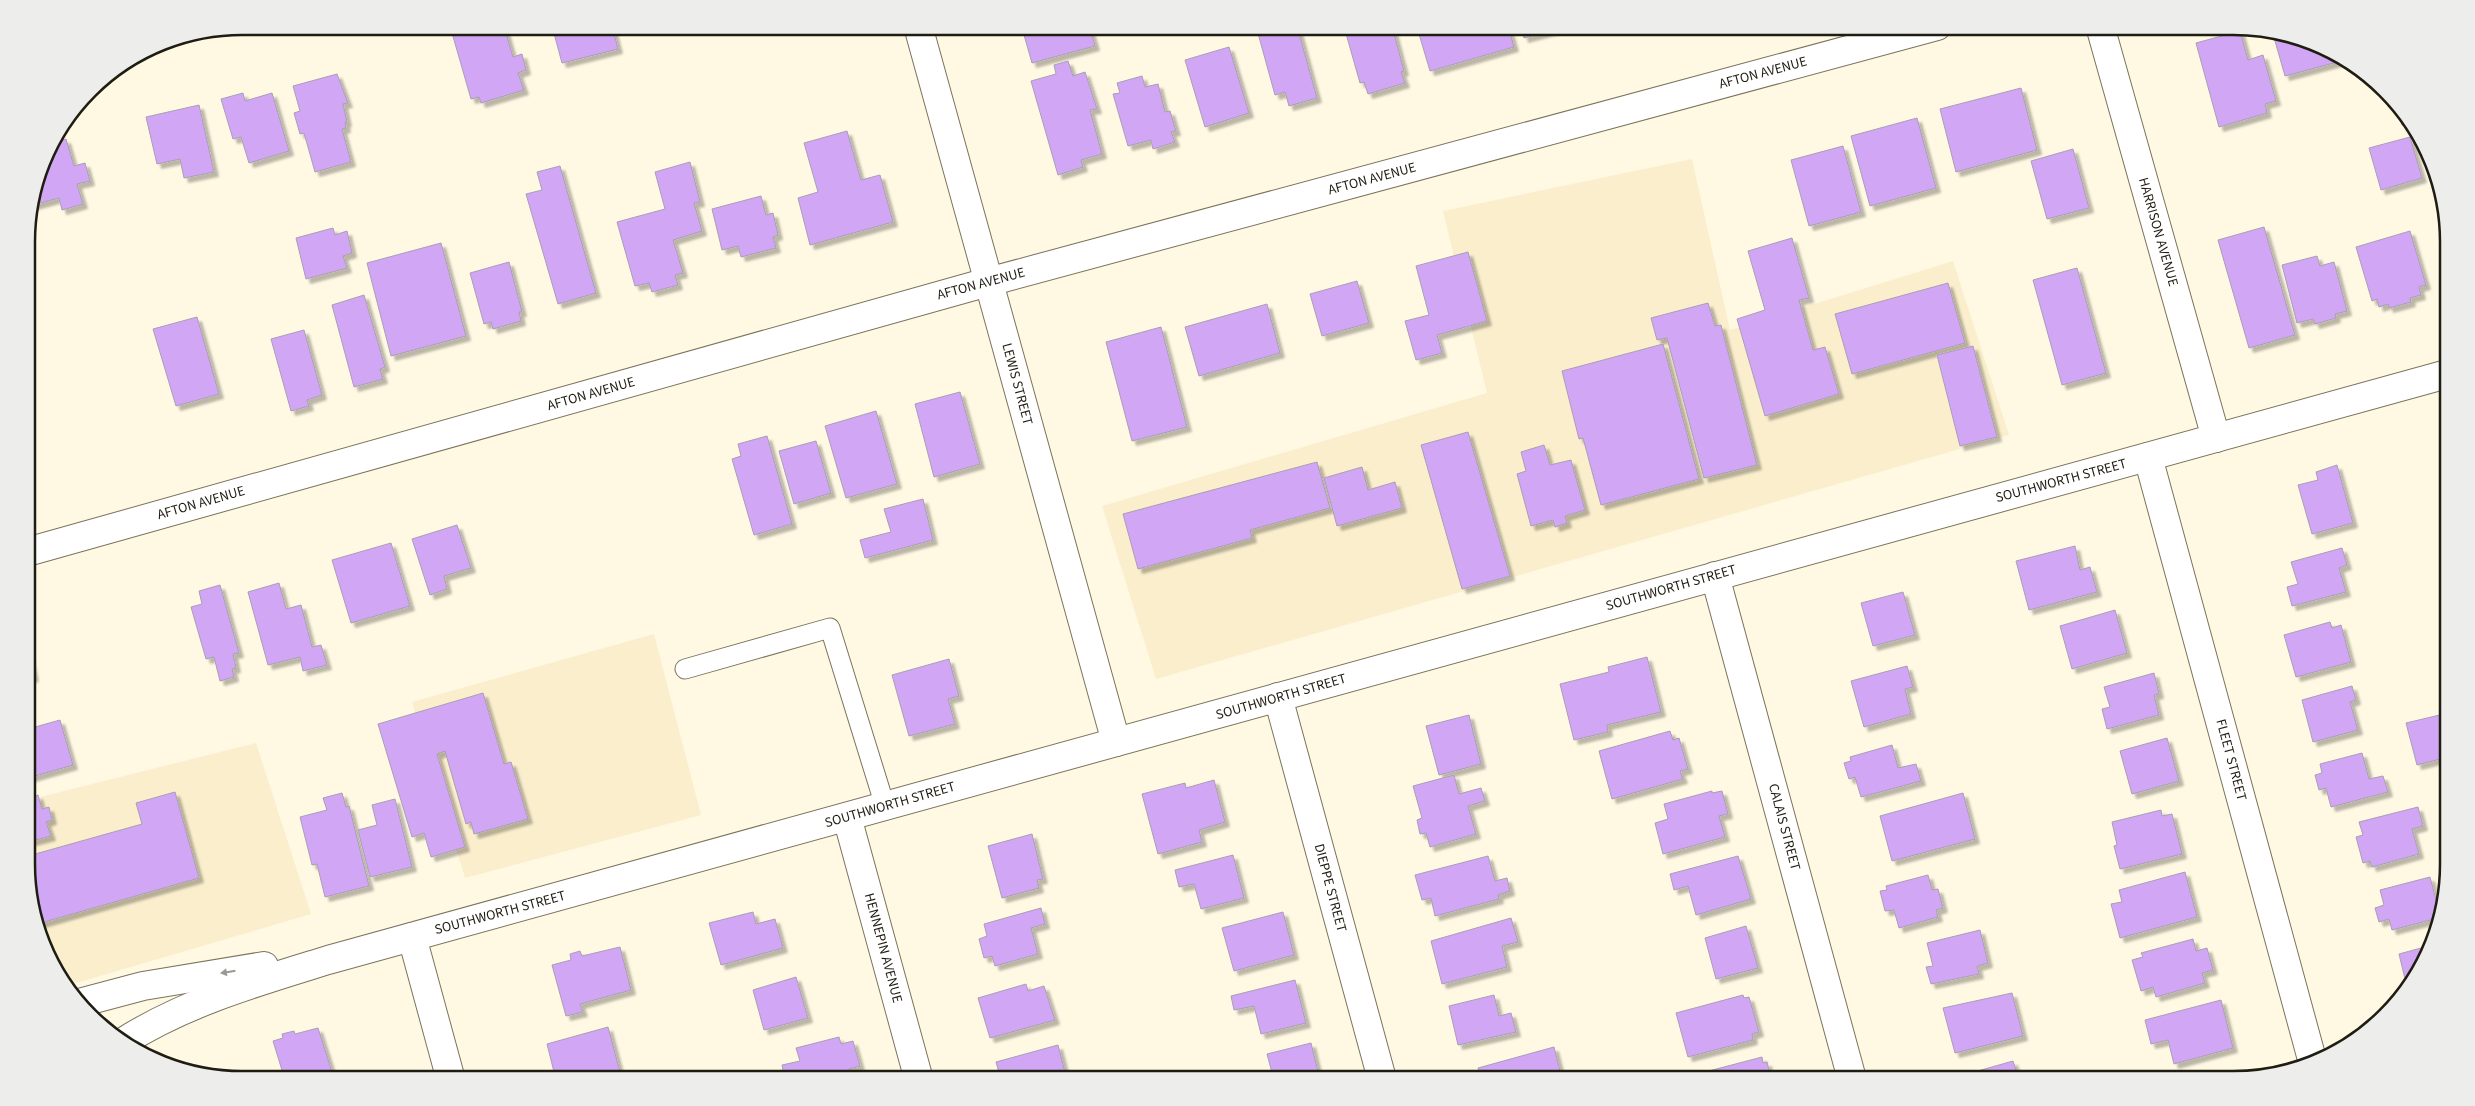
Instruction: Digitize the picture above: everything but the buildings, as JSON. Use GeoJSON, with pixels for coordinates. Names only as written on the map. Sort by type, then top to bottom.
{"type":"FeatureCollection","features":[{"type":"Feature","properties":{"kind":"street","name":"LEWIS STREET"},"geometry":{"type":"LineString","coordinates":[[920,35],[1116,742]]}},
{"type":"Feature","properties":{"kind":"street","name":"AFTON AVENUE"},"geometry":{"type":"LineString","coordinates":[[35,550],[988,282],[1904,35]]}},
{"type":"Feature","properties":{"kind":"street","name":"HARRISON AVENUE"},"geometry":{"type":"LineString","coordinates":[[2103,35],[2216,438]]}},
{"type":"Feature","properties":{"kind":"street","name":"SOUTHWORTH STREET"},"geometry":{"type":"LineString","coordinates":[[130,1038],[171,1014],[225,993],[328,960],[2440,376]]}},
{"type":"Feature","properties":{"kind":"street","name":"FLEET STREET"},"geometry":{"type":"LineString","coordinates":[[2148,457],[2311,1055]]}},
{"type":"Feature","properties":{"kind":"street","name":"CALAIS STREET"},"geometry":{"type":"LineString","coordinates":[[1715,576],[1850,1071]]}},
{"type":"Feature","properties":{"kind":"street","name":"DIEPPE STREET"},"geometry":{"type":"LineString","coordinates":[[1278,698],[1380,1071]]}},
{"type":"Feature","properties":{"kind":"street","name":"HENNEPIN AVENUE"},"geometry":{"type":"LineString","coordinates":[[847,817],[917,1071]]}},
{"type":"Feature","properties":{"kind":"street"},"geometry":{"type":"LineString","coordinates":[[412,937],[449,1071]]}},
{"type":"Feature","properties":{"kind":"street"},"geometry":{"type":"LineString","coordinates":[[88,1002],[143,986],[187,978],[248,968],[328,960]]}},
{"type":"Feature","properties":{"kind":"lane"},"geometry":{"type":"LineString","coordinates":[[685,669],[830,628],[885,806]]}},
{"type":"Feature","properties":{"kind":"shaded area"},"geometry":{"type":"Polygon","coordinates":[[[1692,159],[1730,330],[1953,261],[2009,435],[1156,679],[1102,506],[1487,393],[1443,211],[1692,159]]]}},
{"type":"Feature","properties":{"kind":"shaded area"},"geometry":{"type":"Polygon","coordinates":[[[654,634],[701,815],[465,878],[412,702],[654,634]]]}},
{"type":"Feature","properties":{"kind":"shaded area"},"geometry":{"type":"Polygon","coordinates":[[[256,743],[311,914],[73,984],[56,955],[46,930],[39,904],[35,877],[35,798],[256,743]]]}}]}
